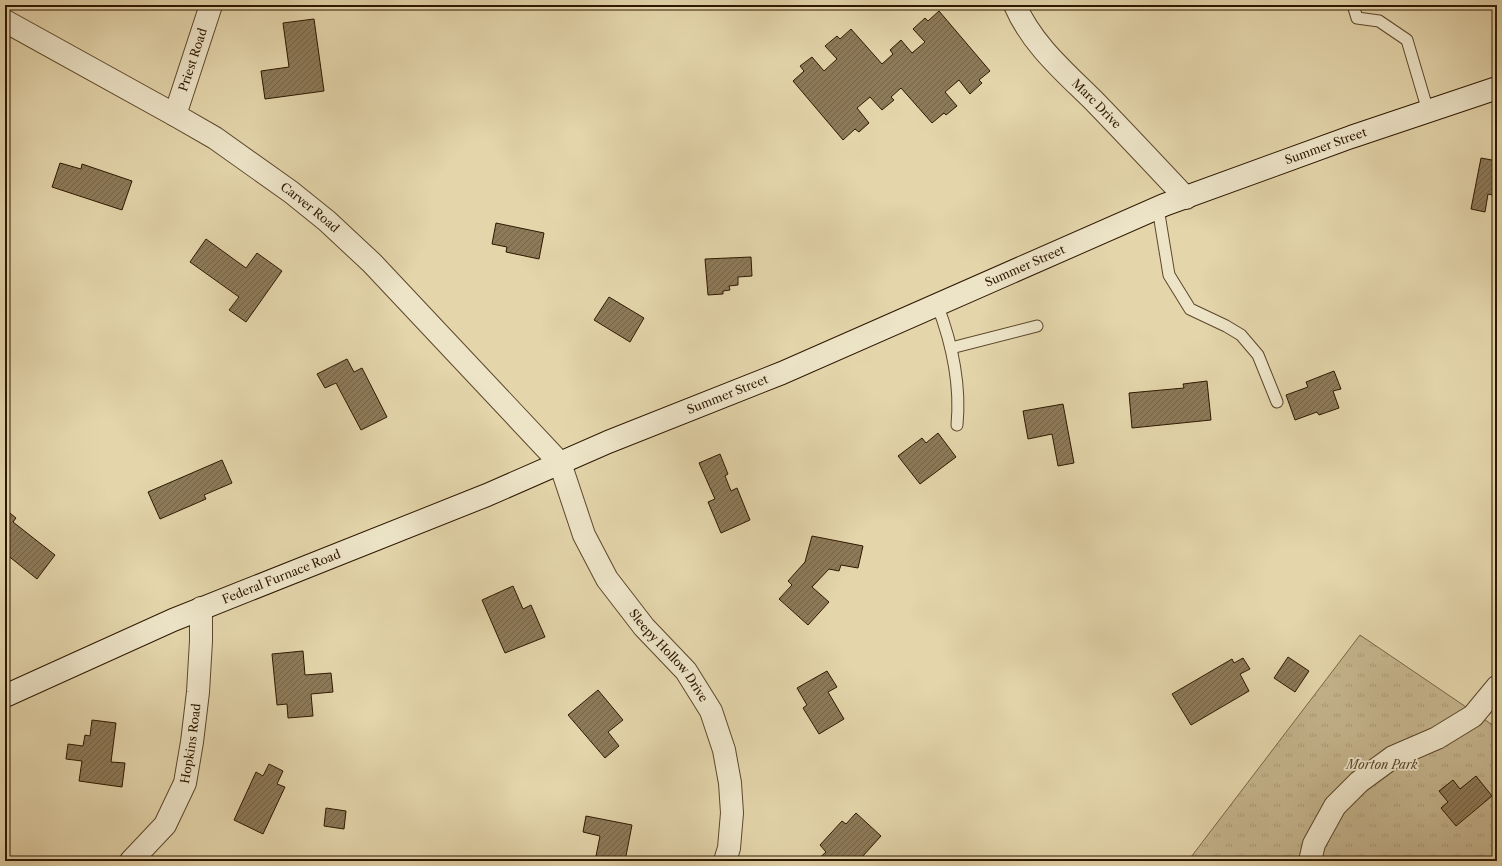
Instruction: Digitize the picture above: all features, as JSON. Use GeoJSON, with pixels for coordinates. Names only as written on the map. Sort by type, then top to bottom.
{"type":"FeatureCollection","features":[{"type":"Feature","properties":{"kind":"street","name":"Priest Road"},"geometry":{"type":"LineString","coordinates":[[175,115],[211,5]]}},
{"type":"Feature","properties":{"kind":"street","name":"Marc Drive"},"geometry":{"type":"LineString","coordinates":[[1015,5],[1021,19],[1042,49],[1186,198]]}},
{"type":"Feature","properties":{"kind":"street","name":"Carver Road"},"geometry":{"type":"LineString","coordinates":[[5,21],[215,138],[291,192],[327,221],[377,268],[560,463]]}},
{"type":"Feature","properties":{"kind":"street","name":"Summer Street"},"geometry":{"type":"LineString","coordinates":[[560,463],[608,442],[782,373],[1158,208],[1351,137],[1497,88]]}},
{"type":"Feature","properties":{"kind":"street","name":"Federal Furnace Road"},"geometry":{"type":"LineString","coordinates":[[5,696],[201,608],[487,495],[560,463]]}},
{"type":"Feature","properties":{"kind":"street","name":"Sleepy Hollow Drive"},"geometry":{"type":"LineString","coordinates":[[560,463],[584,535],[607,579],[644,627],[686,671],[710,711],[724,750],[730,783],[732,813],[725,861]]}},
{"type":"Feature","properties":{"kind":"street","name":"Hopkins Road"},"geometry":{"type":"LineString","coordinates":[[131,861],[165,825],[185,783],[198,692],[201,608]]}},
{"type":"Feature","properties":{"kind":"street"},"geometry":{"type":"LineString","coordinates":[[1310,861],[1314,844],[1335,806],[1359,782],[1393,757],[1437,738],[1473,716],[1497,687]]}},
{"type":"Feature","properties":{"kind":"lane"},"geometry":{"type":"LineString","coordinates":[[1353,5],[1357,18],[1379,21],[1407,40],[1428,111]]}},
{"type":"Feature","properties":{"kind":"lane"},"geometry":{"type":"LineString","coordinates":[[1158,208],[1169,275],[1190,309],[1226,326],[1241,335],[1258,355],[1277,402]]}},
{"type":"Feature","properties":{"kind":"lane"},"geometry":{"type":"LineString","coordinates":[[937,304],[947,329],[957,380],[959,405],[957,425]]}},
{"type":"Feature","properties":{"kind":"lane"},"geometry":{"type":"LineString","coordinates":[[951,348],[1037,326]]}},
{"type":"Feature","properties":{"kind":"green space","name":"Morton Park"},"geometry":{"type":"Polygon","coordinates":[[[1360,635],[1497,728],[1497,861],[1188,861],[1360,635]]]}},
{"type":"Feature","properties":{"kind":"building"},"geometry":{"type":"Polygon","coordinates":[[[939,11],[990,71],[979,80],[982,83],[970,94],[959,80],[945,92],[957,106],[946,115],[944,113],[932,123],[901,88],[891,97],[894,100],[882,110],[870,97],[857,108],[869,123],[859,132],[855,129],[843,140],[793,81],[804,71],[800,66],[812,57],[824,71],[837,59],[825,46],[837,36],[840,39],[851,29],[882,64],[893,54],[890,50],[901,40],[912,53],[925,42],[913,29],[925,18],[928,21],[939,11]]]}},
{"type":"Feature","properties":{"kind":"building"},"geometry":{"type":"Polygon","coordinates":[[[314,19],[324,91],[265,99],[261,71],[289,67],[283,23],[314,19]]]}},
{"type":"Feature","properties":{"kind":"building"},"geometry":{"type":"Polygon","coordinates":[[[1481,158],[1497,161],[1497,196],[1488,194],[1485,212],[1471,209],[1481,158]]]}},
{"type":"Feature","properties":{"kind":"building"},"geometry":{"type":"Polygon","coordinates":[[[60,163],[81,169],[82,164],[132,181],[122,210],[52,187],[60,163]]]}},
{"type":"Feature","properties":{"kind":"building"},"geometry":{"type":"Polygon","coordinates":[[[496,223],[544,233],[539,259],[506,252],[507,247],[492,244],[496,223]]]}},
{"type":"Feature","properties":{"kind":"building"},"geometry":{"type":"Polygon","coordinates":[[[206,239],[246,268],[257,253],[282,271],[246,322],[229,310],[239,297],[190,262],[206,239]]]}},
{"type":"Feature","properties":{"kind":"building"},"geometry":{"type":"Polygon","coordinates":[[[751,257],[752,276],[738,277],[738,285],[729,286],[730,290],[723,291],[723,294],[708,295],[705,259],[751,257]]]}},
{"type":"Feature","properties":{"kind":"building"},"geometry":{"type":"Polygon","coordinates":[[[609,297],[644,318],[630,342],[594,320],[609,297]]]}},
{"type":"Feature","properties":{"kind":"building"},"geometry":{"type":"Polygon","coordinates":[[[347,359],[354,372],[362,368],[387,417],[361,430],[336,383],[325,388],[317,374],[347,359]]]}},
{"type":"Feature","properties":{"kind":"building"},"geometry":{"type":"Polygon","coordinates":[[[1334,371],[1341,389],[1333,391],[1339,408],[1319,415],[1317,412],[1295,420],[1286,395],[1308,387],[1306,382],[1334,371]]]}},
{"type":"Feature","properties":{"kind":"building"},"geometry":{"type":"Polygon","coordinates":[[[1207,381],[1211,420],[1132,428],[1129,393],[1184,388],[1183,384],[1207,381]]]}},
{"type":"Feature","properties":{"kind":"building"},"geometry":{"type":"Polygon","coordinates":[[[1063,404],[1074,463],[1058,466],[1052,434],[1028,439],[1023,411],[1063,404]]]}},
{"type":"Feature","properties":{"kind":"building"},"geometry":{"type":"Polygon","coordinates":[[[938,433],[956,457],[920,484],[898,456],[922,438],[926,443],[938,433]]]}},
{"type":"Feature","properties":{"kind":"building"},"geometry":{"type":"Polygon","coordinates":[[[720,454],[728,474],[725,476],[731,491],[737,488],[750,520],[721,533],[708,502],[715,499],[699,463],[720,454]]]}},
{"type":"Feature","properties":{"kind":"building"},"geometry":{"type":"Polygon","coordinates":[[[222,460],[232,483],[204,495],[206,499],[160,519],[148,492],[222,460]]]}},
{"type":"Feature","properties":{"kind":"building"},"geometry":{"type":"Polygon","coordinates":[[[5,509],[16,518],[13,522],[55,555],[37,579],[6,554],[10,549],[5,546],[5,509]]]}},
{"type":"Feature","properties":{"kind":"building"},"geometry":{"type":"Polygon","coordinates":[[[812,536],[863,546],[858,568],[841,565],[839,571],[829,569],[812,587],[829,602],[808,625],[779,599],[792,585],[788,581],[805,562],[812,536]]]}},
{"type":"Feature","properties":{"kind":"building"},"geometry":{"type":"Polygon","coordinates":[[[513,586],[523,609],[531,605],[545,637],[505,653],[482,600],[513,586]]]}},
{"type":"Feature","properties":{"kind":"building"},"geometry":{"type":"Polygon","coordinates":[[[303,651],[305,675],[331,673],[333,692],[311,694],[313,716],[288,718],[287,704],[277,705],[272,654],[303,651]]]}},
{"type":"Feature","properties":{"kind":"building"},"geometry":{"type":"Polygon","coordinates":[[[1288,657],[1309,671],[1295,692],[1274,678],[1288,657]]]}},
{"type":"Feature","properties":{"kind":"building"},"geometry":{"type":"Polygon","coordinates":[[[1243,658],[1250,669],[1240,674],[1249,691],[1191,725],[1172,694],[1232,659],[1234,663],[1243,658]]]}},
{"type":"Feature","properties":{"kind":"building"},"geometry":{"type":"Polygon","coordinates":[[[827,671],[837,687],[828,692],[844,719],[819,734],[803,708],[807,705],[797,688],[827,671]]]}},
{"type":"Feature","properties":{"kind":"building"},"geometry":{"type":"Polygon","coordinates":[[[598,690],[623,720],[608,732],[619,746],[605,758],[568,715],[598,690]]]}},
{"type":"Feature","properties":{"kind":"building"},"geometry":{"type":"Polygon","coordinates":[[[92,720],[116,723],[111,762],[125,763],[122,787],[79,781],[82,761],[66,759],[68,744],[83,746],[85,735],[90,736],[92,720]]]}},
{"type":"Feature","properties":{"kind":"building"},"geometry":{"type":"Polygon","coordinates":[[[269,764],[283,771],[277,784],[285,787],[263,834],[234,820],[256,772],[263,776],[269,764]]]}},
{"type":"Feature","properties":{"kind":"building"},"geometry":{"type":"Polygon","coordinates":[[[1476,776],[1492,796],[1456,826],[1441,808],[1448,802],[1439,791],[1453,780],[1460,789],[1476,776]]]}},
{"type":"Feature","properties":{"kind":"building"},"geometry":{"type":"Polygon","coordinates":[[[326,808],[346,811],[344,829],[324,826],[326,808]]]}},
{"type":"Feature","properties":{"kind":"building"},"geometry":{"type":"Polygon","coordinates":[[[856,813],[881,836],[863,856],[867,861],[816,861],[826,852],[820,845],[842,821],[846,824],[856,813]]]}},
{"type":"Feature","properties":{"kind":"building"},"geometry":{"type":"Polygon","coordinates":[[[586,816],[632,825],[625,861],[595,861],[600,836],[583,832],[586,816]]]}}]}
